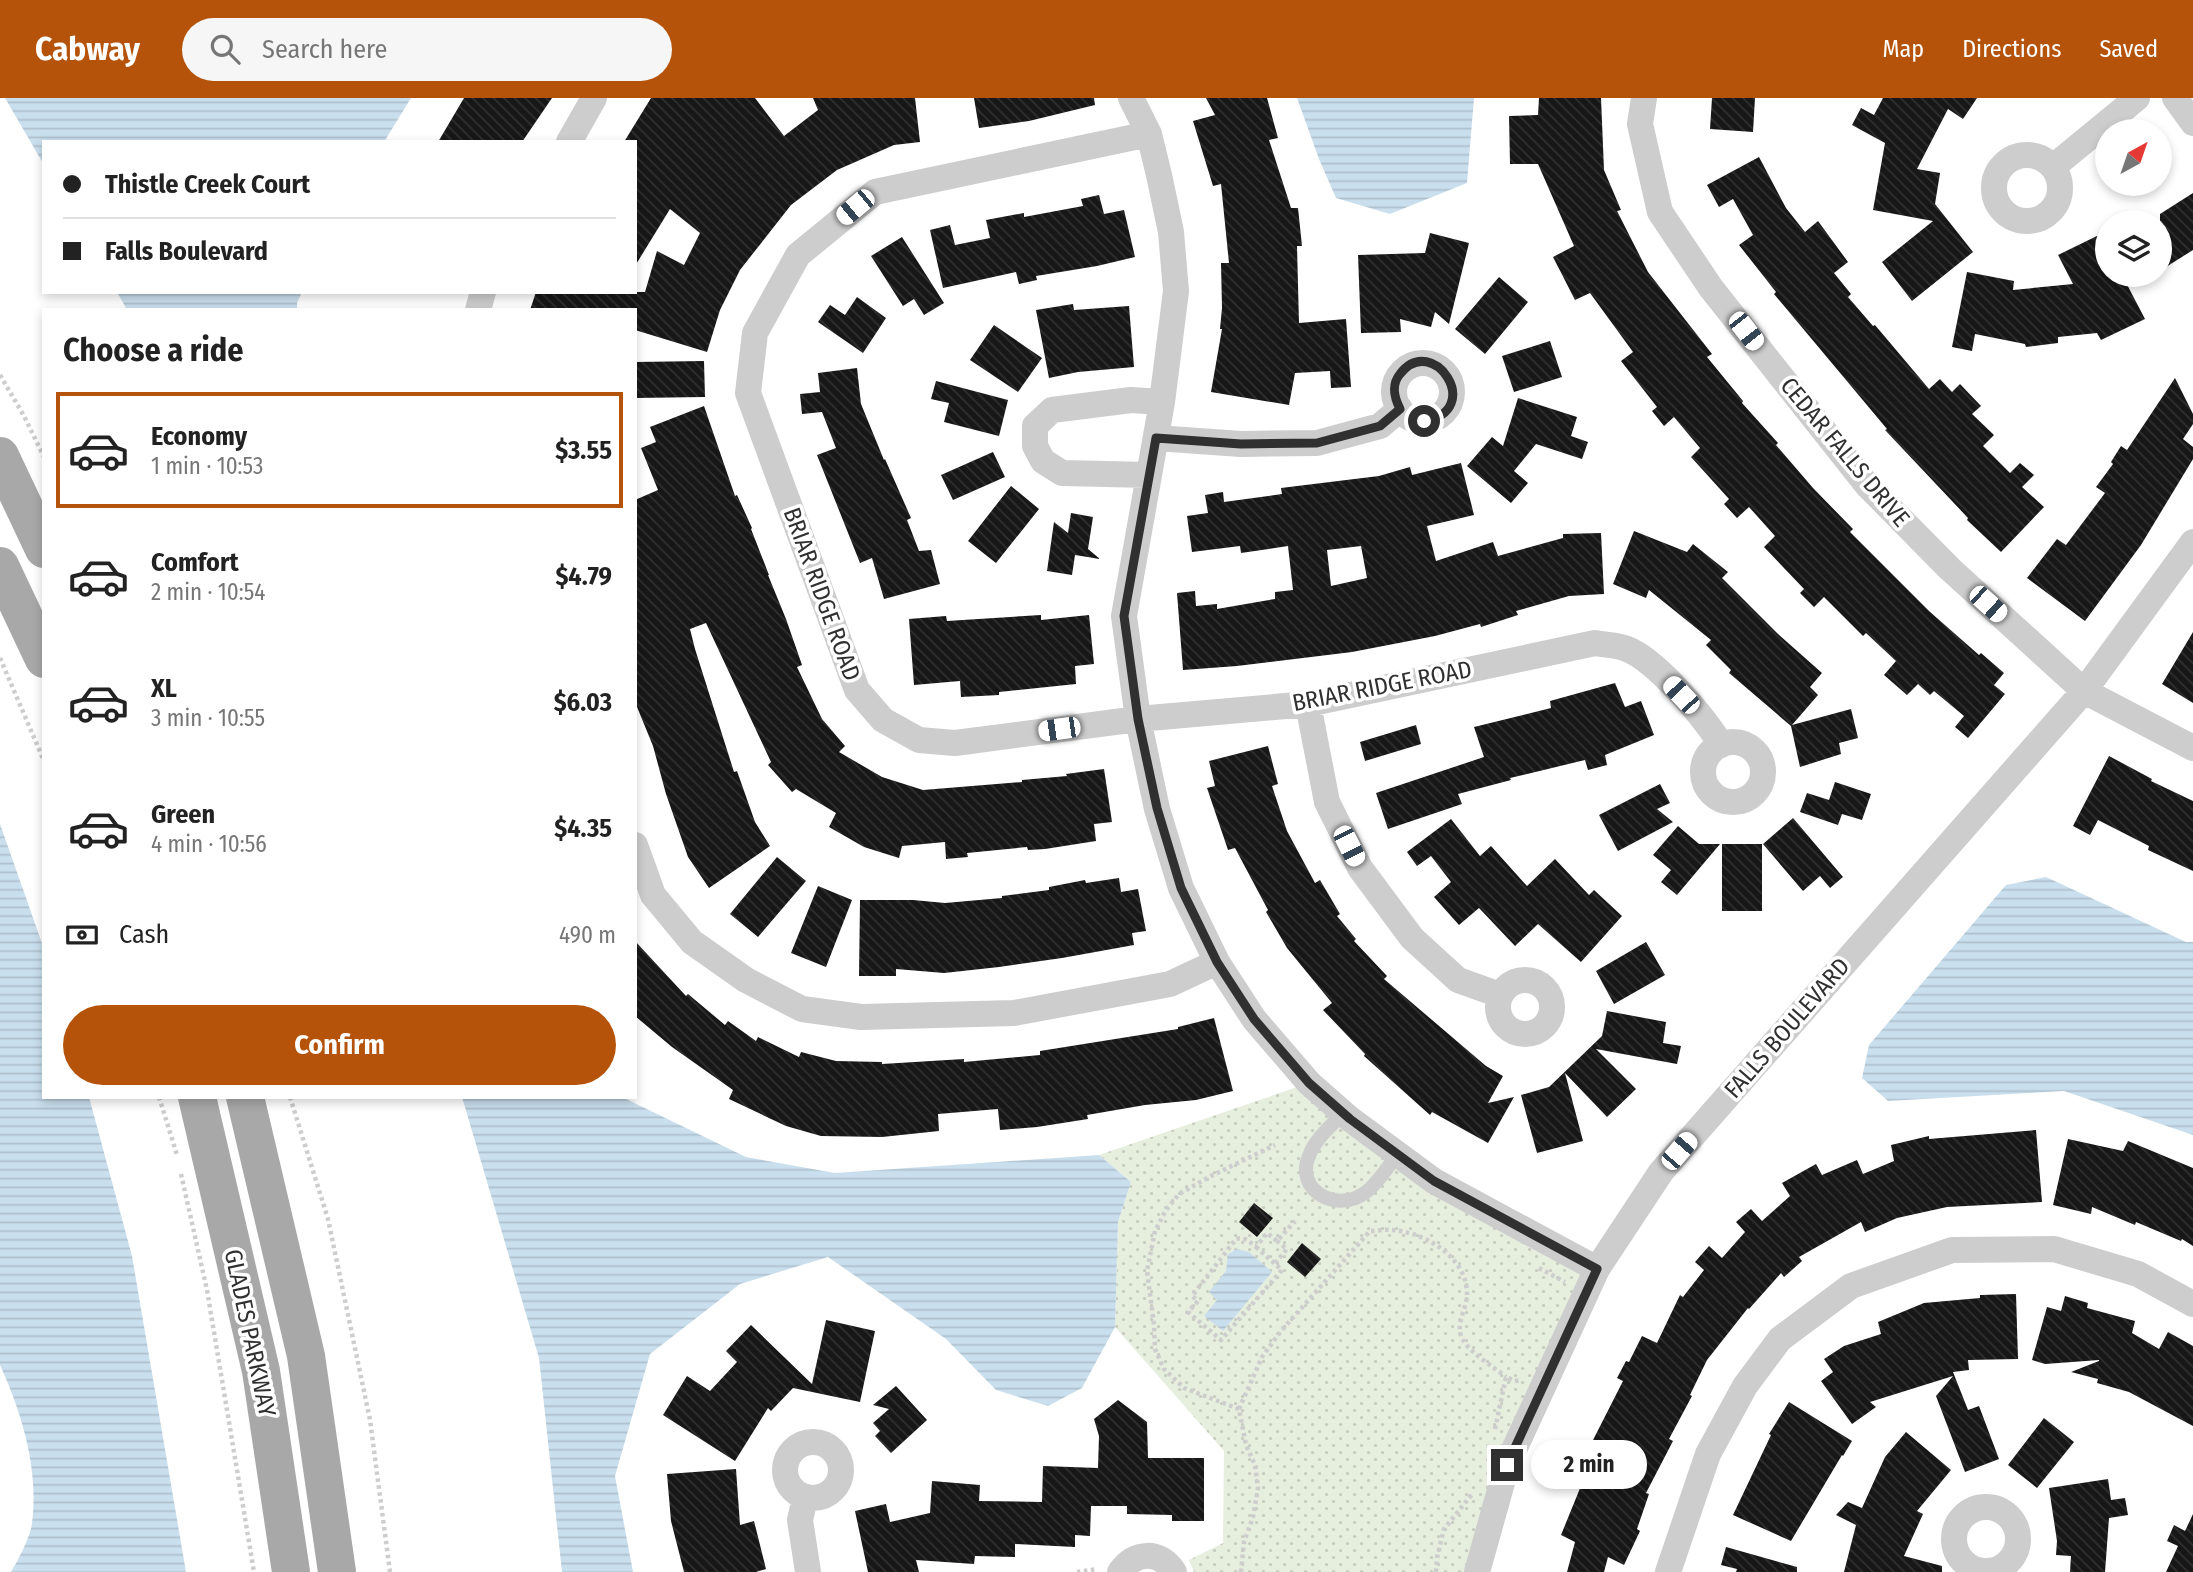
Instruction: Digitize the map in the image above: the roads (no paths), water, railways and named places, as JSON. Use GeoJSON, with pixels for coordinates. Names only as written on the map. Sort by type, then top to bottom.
{"type":"FeatureCollection","features":[{"type":"Feature","properties":{"kind":"main road"},"geometry":{"type":"LineString","coordinates":[[0,456],[42,545]]}},
{"type":"Feature","properties":{"kind":"main road"},"geometry":{"type":"LineString","coordinates":[[0,566],[42,655]]}},
{"type":"Feature","properties":{"kind":"main road","name":"GLADES PARKWAY"},"geometry":{"type":"LineString","coordinates":[[197,1099],[261,1371],[291,1572]]}},
{"type":"Feature","properties":{"kind":"main road","name":"GLADES PARKWAY"},"geometry":{"type":"LineString","coordinates":[[245,1099],[306,1356],[337,1572]]}},
{"type":"Feature","properties":{"kind":"street"},"geometry":{"type":"LineString","coordinates":[[570,140],[594,98]]}},
{"type":"Feature","properties":{"kind":"street"},"geometry":{"type":"LineString","coordinates":[[1131,98],[1149,134],[1171,232],[1176,291],[1162,402],[1124,616],[1138,719],[1157,808],[1181,888],[1217,962],[1254,1019],[1309,1083],[1343,1113],[1434,1181],[1597,1269]]}},
{"type":"Feature","properties":{"kind":"street","name":"CEDAR FALLS DRIVE"},"geometry":{"type":"LineString","coordinates":[[1644,98],[1640,124],[1660,212],[1711,288],[1867,485],[1950,569],[2084,691],[2193,748]]}},
{"type":"Feature","properties":{"kind":"street"},"geometry":{"type":"LineString","coordinates":[[2053,167],[2137,98]]}},
{"type":"Feature","properties":{"kind":"street"},"geometry":{"type":"LineString","coordinates":[[2175,98],[2193,123]]}},
{"type":"Feature","properties":{"kind":"street","name":"BRIAR RIDGE ROAD"},"geometry":{"type":"LineString","coordinates":[[1149,134],[875,192],[798,255],[755,333],[748,393],[857,691],[883,720],[919,740],[955,743],[1138,719],[1308,704],[1595,643],[1627,649],[1651,663],[1710,726],[1721,745]]}},
{"type":"Feature","properties":{"kind":"street"},"geometry":{"type":"LineString","coordinates":[[1149,475],[1062,473],[1043,461],[1035,446],[1035,426],[1052,410],[1130,400],[1162,402]]}},
{"type":"Feature","properties":{"kind":"street"},"geometry":{"type":"LineString","coordinates":[[1156,438],[1241,444],[1317,443],[1380,426],[1400,409]]}},
{"type":"Feature","properties":{"kind":"street","name":"FALLS BOULEVARD"},"geometry":{"type":"LineString","coordinates":[[1477,1572],[1507,1465],[1597,1269],[1661,1172],[2084,691],[2193,542]]}},
{"type":"Feature","properties":{"kind":"street"},"geometry":{"type":"LineString","coordinates":[[1308,704],[1327,802],[1360,868],[1412,938],[1458,980],[1500,995]]}},
{"type":"Feature","properties":{"kind":"street"},"geometry":{"type":"LineString","coordinates":[[637,851],[653,895],[692,942],[746,980],[802,1009],[861,1017],[1014,1013],[1170,984],[1217,962]]}},
{"type":"Feature","properties":{"kind":"street"},"geometry":{"type":"LineString","coordinates":[[1668,1572],[1708,1454],[1745,1386],[1780,1339],[1851,1286],[1952,1250],[2054,1249],[2138,1274],[2193,1304]]}},
{"type":"Feature","properties":{"kind":"street"},"geometry":{"type":"LineString","coordinates":[[805,1498],[800,1520],[808,1572]]}},
{"type":"Feature","properties":{"kind":"street"},"geometry":{"type":"LineString","coordinates":[[1109,1570],[1147,1555],[1166,1561],[1174,1572]]}},
{"type":"Feature","properties":{"kind":"lane"},"geometry":{"type":"LineString","coordinates":[[1343,1113],[1316,1143],[1308,1157],[1306,1172],[1310,1185],[1318,1194],[1329,1200],[1346,1202],[1366,1192],[1398,1154]]}},
{"type":"Feature","properties":{"kind":"water"},"geometry":{"type":"Polygon","coordinates":[[[5,98],[411,98],[385,140],[42,140],[42,162],[5,98]]]}},
{"type":"Feature","properties":{"kind":"water"},"geometry":{"type":"Polygon","coordinates":[[[1297,98],[1474,98],[1467,183],[1390,214],[1336,198],[1297,98]]]}},
{"type":"Feature","properties":{"kind":"water"},"geometry":{"type":"Polygon","coordinates":[[[118,294],[301,294],[297,308],[126,308],[118,294]]]}},
{"type":"Feature","properties":{"kind":"water"},"geometry":{"type":"Polygon","coordinates":[[[0,824],[42,943],[42,1099],[90,1099],[132,1256],[186,1572],[11,1572],[32,1523],[33,1483],[22,1422],[0,1365],[0,824]]]}},
{"type":"Feature","properties":{"kind":"water"},"geometry":{"type":"Polygon","coordinates":[[[2046,877],[2186,942],[2193,942],[2193,1135],[2064,1091],[1888,1101],[1862,1078],[1869,1045],[2006,885],[2046,877]]]}},
{"type":"Feature","properties":{"kind":"water"},"geometry":{"type":"Polygon","coordinates":[[[463,1099],[626,1099],[746,1157],[835,1173],[1099,1155],[1131,1182],[1118,1222],[1115,1327],[1082,1388],[1048,1406],[996,1390],[946,1339],[828,1257],[740,1284],[650,1354],[615,1476],[633,1572],[562,1572],[539,1358],[463,1099]]]}},
{"type":"Feature","properties":{"kind":"water"},"geometry":{"type":"Polygon","coordinates":[[[1237,1249],[1249,1252],[1272,1272],[1223,1331],[1204,1316],[1217,1300],[1209,1292],[1226,1271],[1228,1254],[1237,1249]]]}}]}
